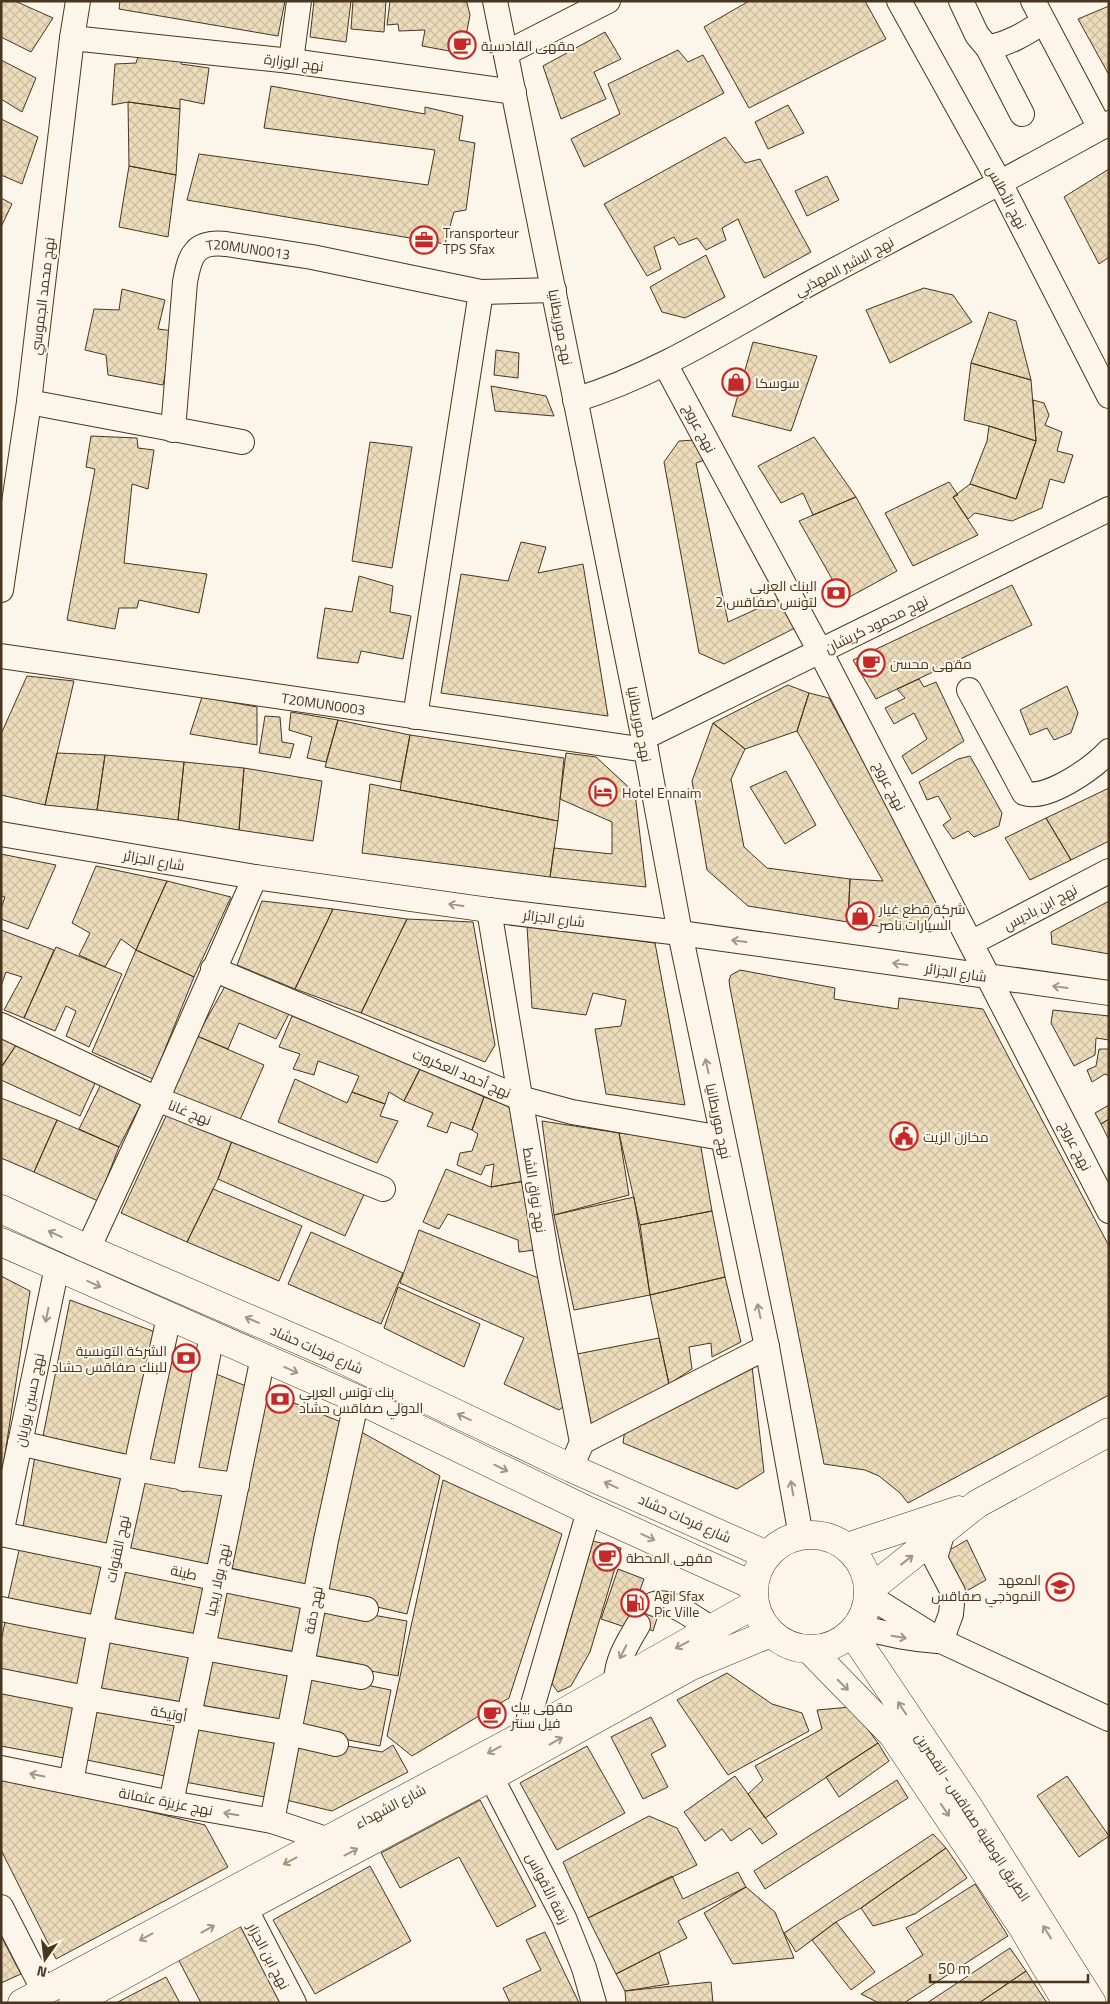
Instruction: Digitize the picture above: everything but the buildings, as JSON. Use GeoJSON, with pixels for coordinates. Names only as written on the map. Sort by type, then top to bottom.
{"type":"FeatureCollection","features":[{"type":"Feature","properties":{"kind":"main road","name":"شارع فرحات حشاد"},"geometry":{"type":"LineString","coordinates":[[1,1209],[88,1249],[333,1355],[571,1468],[767,1555]]}},
{"type":"Feature","properties":{"kind":"main road"},"geometry":{"type":"LineString","coordinates":[[1,1242],[357,1399],[589,1511],[754,1595]]}},
{"type":"Feature","properties":{"kind":"main road"},"geometry":{"type":"LineString","coordinates":[[869,1593],[977,1504],[1109,1432]]}},
{"type":"Feature","properties":{"kind":"main road"},"geometry":{"type":"LineString","coordinates":[[847,1547],[977,1504]]}},
{"type":"Feature","properties":{"kind":"main road"},"geometry":{"type":"LineString","coordinates":[[817,1535],[833,1539],[847,1547],[858,1559],[866,1574],[869,1593],[866,1612],[855,1630],[840,1642],[825,1648],[809,1650],[788,1645],[771,1633],[761,1620],[754,1595],[758,1570],[767,1555],[777,1546],[801,1536],[817,1535]]}},
{"type":"Feature","properties":{"kind":"main road","name":"شارع الشهداء"},"geometry":{"type":"LineString","coordinates":[[33,1997],[524,1734],[712,1629],[754,1595]]}},
{"type":"Feature","properties":{"kind":"main road","name":"الطريق الوطنية صفاقس - القصرين"},"geometry":{"type":"LineString","coordinates":[[855,1630],[1092,2003]]}},
{"type":"Feature","properties":{"kind":"main road","name":"شارع الشهداء"},"geometry":{"type":"LineString","coordinates":[[73,2003],[245,1908],[491,1777],[691,1666],[771,1633]]}},
{"type":"Feature","properties":{"kind":"main road","name":"الطريق الوطنية صفاقس - القصرين"},"geometry":{"type":"LineString","coordinates":[[809,1650],[892,1734],[1023,1928],[1067,2003]]}},
{"type":"Feature","properties":{"kind":"street","name":"نهج محمد الجموسي"},"geometry":{"type":"LineString","coordinates":[[1,590],[29,402],[78,1]]}},
{"type":"Feature","properties":{"kind":"street"},"geometry":{"type":"LineString","coordinates":[[291,61],[299,1]]}},
{"type":"Feature","properties":{"kind":"street","name":"نهج موريطانيا"},"geometry":{"type":"LineString","coordinates":[[495,1],[645,744],[680,933],[767,1347],[801,1536]]}},
{"type":"Feature","properties":{"kind":"street"},"geometry":{"type":"LineString","coordinates":[[506,53],[608,1]]}},
{"type":"Feature","properties":{"kind":"street","name":"نهج الأطلس"},"geometry":{"type":"LineString","coordinates":[[900,1],[1000,183],[1109,396]]}},
{"type":"Feature","properties":{"kind":"street"},"geometry":{"type":"LineString","coordinates":[[961,1],[976,35],[988,48],[1022,114]]}},
{"type":"Feature","properties":{"kind":"street"},"geometry":{"type":"LineString","coordinates":[[1032,1],[1104,126]]}},
{"type":"Feature","properties":{"kind":"street"},"geometry":{"type":"LineString","coordinates":[[988,48],[1020,38],[1044,22]]}},
{"type":"Feature","properties":{"kind":"street","name":"نهج الوزارة"},"geometry":{"type":"LineString","coordinates":[[72,38],[291,61],[514,92]]}},
{"type":"Feature","properties":{"kind":"street","name":"نهج البشير المهذبي"},"geometry":{"type":"LineString","coordinates":[[575,400],[621,385],[666,364],[818,279],[1104,126]]}},
{"type":"Feature","properties":{"kind":"street","name":"T20MUN0013"},"geometry":{"type":"LineString","coordinates":[[173,430],[189,263],[195,252],[203,245],[214,243],[226,244],[312,257],[481,292]]}},
{"type":"Feature","properties":{"kind":"street"},"geometry":{"type":"LineString","coordinates":[[415,717],[481,292],[554,290]]}},
{"type":"Feature","properties":{"kind":"street","name":"نهج عروج"},"geometry":{"type":"LineString","coordinates":[[666,364],[820,651],[990,977],[1109,1211]]}},
{"type":"Feature","properties":{"kind":"street"},"geometry":{"type":"LineString","coordinates":[[29,402],[242,442]]}},
{"type":"Feature","properties":{"kind":"street","name":"نهج محمود كريشان"},"geometry":{"type":"LineString","coordinates":[[645,744],[820,651],[1109,509]]}},
{"type":"Feature","properties":{"kind":"street","name":"T20MUN0003"},"geometry":{"type":"LineString","coordinates":[[1,656],[415,717],[645,744]]}},
{"type":"Feature","properties":{"kind":"street"},"geometry":{"type":"LineString","coordinates":[[969,690],[1024,792],[1031,795],[1041,794],[1056,788],[1100,760],[1109,751]]}},
{"type":"Feature","properties":{"kind":"street","name":"شارع الجزائر"},"geometry":{"type":"LineString","coordinates":[[1,834],[255,877],[489,910],[680,933],[1109,994]]}},
{"type":"Feature","properties":{"kind":"street","name":"نهج ابن باديس"},"geometry":{"type":"LineString","coordinates":[[971,943],[1109,871]]}},
{"type":"Feature","properties":{"kind":"street"},"geometry":{"type":"LineString","coordinates":[[88,1249],[157,1099],[255,877]]}},
{"type":"Feature","properties":{"kind":"street","name":"نهج نواق الشط"},"geometry":{"type":"LineString","coordinates":[[489,910],[548,1265],[582,1442]]}},
{"type":"Feature","properties":{"kind":"street","name":"نهج أحمد العكروت"},"geometry":{"type":"LineString","coordinates":[[213,969],[520,1098],[572,1112],[722,1138]]}},
{"type":"Feature","properties":{"kind":"street","name":"نهج غانا"},"geometry":{"type":"LineString","coordinates":[[1,1025],[157,1099],[382,1189]]}},
{"type":"Feature","properties":{"kind":"street","name":"نهج حسين بوزيان"},"geometry":{"type":"LineString","coordinates":[[1,1534],[5,1496],[20,1443],[57,1267]]}},
{"type":"Feature","properties":{"kind":"street","name":"نهج القنوات"},"geometry":{"type":"LineString","coordinates":[[70,1782],[115,1558],[169,1317]]}},
{"type":"Feature","properties":{"kind":"street"},"geometry":{"type":"LineString","coordinates":[[184,1479],[212,1335]]}},
{"type":"Feature","properties":{"kind":"street"},"geometry":{"type":"LineString","coordinates":[[571,1468],[582,1442],[767,1347]]}},
{"type":"Feature","properties":{"kind":"street","name":"نهج بولا ريجيا"},"geometry":{"type":"LineString","coordinates":[[171,1803],[262,1357]]}},
{"type":"Feature","properties":{"kind":"street","name":"نهج دقة"},"geometry":{"type":"LineString","coordinates":[[272,1821],[335,1498],[357,1399]]}},
{"type":"Feature","properties":{"kind":"street"},"geometry":{"type":"LineString","coordinates":[[20,1443],[135,1470],[184,1479],[237,1485]]}},
{"type":"Feature","properties":{"kind":"street"},"geometry":{"type":"LineString","coordinates":[[524,1734],[589,1511]]}},
{"type":"Feature","properties":{"kind":"street"},"geometry":{"type":"LineString","coordinates":[[941,1641],[951,1614],[953,1592],[935,1558],[943,1531]]}},
{"type":"Feature","properties":{"kind":"street","name":"طينة"},"geometry":{"type":"LineString","coordinates":[[1,1534],[366,1609]]}},
{"type":"Feature","properties":{"kind":"street"},"geometry":{"type":"LineString","coordinates":[[869,1593],[941,1641],[1109,1719]]}},
{"type":"Feature","properties":{"kind":"street"},"geometry":{"type":"LineString","coordinates":[[654,1604],[660,1602],[670,1604],[712,1629]]}},
{"type":"Feature","properties":{"kind":"street"},"geometry":{"type":"LineString","coordinates":[[1,1609],[361,1677]]}},
{"type":"Feature","properties":{"kind":"street"},"geometry":{"type":"LineString","coordinates":[[616,1681],[621,1654],[638,1625]]}},
{"type":"Feature","properties":{"kind":"street"},"geometry":{"type":"LineString","coordinates":[[855,1630],[913,1639],[941,1641]]}},
{"type":"Feature","properties":{"kind":"street","name":"أوتيكة"},"geometry":{"type":"LineString","coordinates":[[1,1681],[86,1698],[289,1733],[336,1744]]}},
{"type":"Feature","properties":{"kind":"street","name":"نهج عزيزة عثمانة"},"geometry":{"type":"LineString","coordinates":[[1,1768],[171,1803],[272,1821],[329,1840]]}},
{"type":"Feature","properties":{"kind":"street","name":"زنقة الأقواس"},"geometry":{"type":"LineString","coordinates":[[491,1777],[564,1918],[584,1968],[594,2003]]}},
{"type":"Feature","properties":{"kind":"street"},"geometry":{"type":"LineString","coordinates":[[1,1907],[33,1997]]}},
{"type":"Feature","properties":{"kind":"street","name":"نهج ابن الجزار"},"geometry":{"type":"LineString","coordinates":[[245,1908],[294,2003]]}},
{"type":"Feature","properties":{"kind":"place","name":"مقهى القادسية"},"geometry":{"type":"Point","coordinates":[462,45]}},
{"type":"Feature","properties":{"kind":"place","name":"Transporteur TPS Sfax"},"geometry":{"type":"Point","coordinates":[424,240]}},
{"type":"Feature","properties":{"kind":"place","name":"سوسكا"},"geometry":{"type":"Point","coordinates":[736,382]}},
{"type":"Feature","properties":{"kind":"place","name":"البنك العربي لتونس صفاقس 2"},"geometry":{"type":"Point","coordinates":[836,593]}},
{"type":"Feature","properties":{"kind":"place","name":"مقهى محسن"},"geometry":{"type":"Point","coordinates":[871,663]}},
{"type":"Feature","properties":{"kind":"place","name":"Hotel Ennaim"},"geometry":{"type":"Point","coordinates":[603,792]}},
{"type":"Feature","properties":{"kind":"place","name":"شركة قطع غيار السيارات ناصر"},"geometry":{"type":"Point","coordinates":[860,916]}},
{"type":"Feature","properties":{"kind":"place","name":"مخازن الزيت"},"geometry":{"type":"Point","coordinates":[904,1136]}},
{"type":"Feature","properties":{"kind":"place","name":"الشركة التونسية للبنك صفاقس حشاد"},"geometry":{"type":"Point","coordinates":[186,1358]}},
{"type":"Feature","properties":{"kind":"place","name":"بنك تونس العربي الدولي صفاقس حشاد"},"geometry":{"type":"Point","coordinates":[280,1399]}},
{"type":"Feature","properties":{"kind":"place","name":"مقهى المحطة"},"geometry":{"type":"Point","coordinates":[607,1557]}},
{"type":"Feature","properties":{"kind":"place","name":"المعهد النموذجي صفاقس"},"geometry":{"type":"Point","coordinates":[1060,1587]}},
{"type":"Feature","properties":{"kind":"place","name":"Agil Sfax Pic Ville"},"geometry":{"type":"Point","coordinates":[635,1603]}},
{"type":"Feature","properties":{"kind":"place","name":"مقهى بيك فيل سنتر"},"geometry":{"type":"Point","coordinates":[492,1714]}}]}
